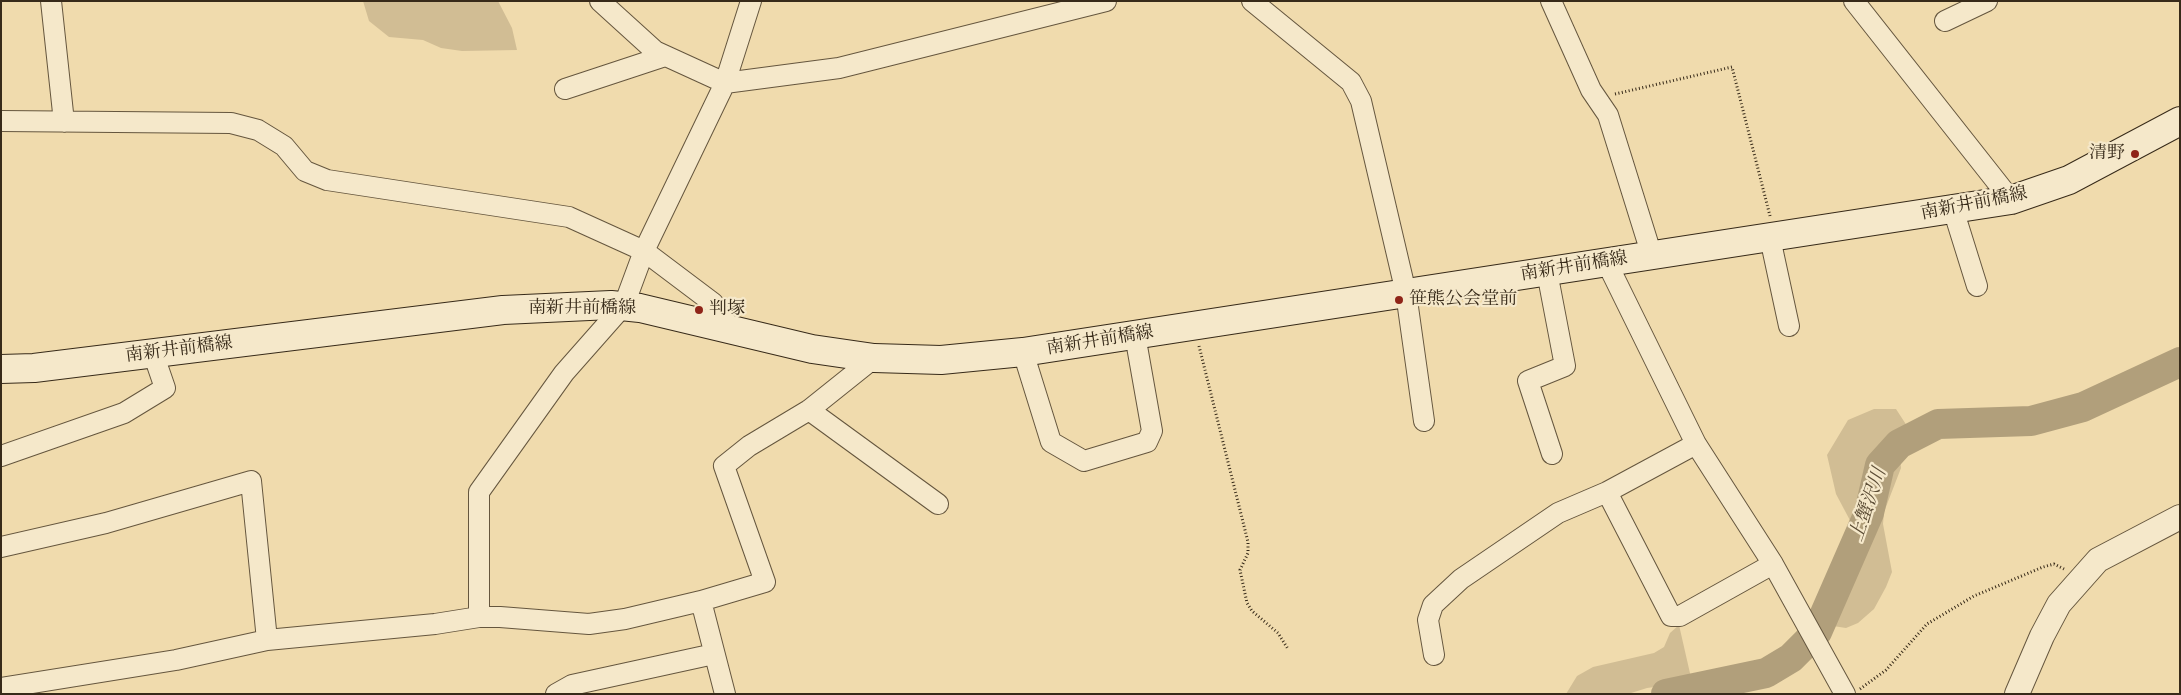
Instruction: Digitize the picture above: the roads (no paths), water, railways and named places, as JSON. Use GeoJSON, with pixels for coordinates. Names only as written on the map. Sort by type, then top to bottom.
{"type":"FeatureCollection","features":[{"type":"Feature","properties":{"kind":"main road","name":"南新井前橋線"},"geometry":{"type":"LineString","coordinates":[[1,369],[34,368],[503,310],[624,305],[812,349],[874,358],[941,360],[1023,352],[2012,200],[2069,180],[2180,121]]}},
{"type":"Feature","properties":{"kind":"street"},"geometry":{"type":"LineString","coordinates":[[51,1],[64,122]]}},
{"type":"Feature","properties":{"kind":"street"},"geometry":{"type":"LineString","coordinates":[[600,1],[655,51],[725,83],[838,68],[1106,1]]}},
{"type":"Feature","properties":{"kind":"street"},"geometry":{"type":"LineString","coordinates":[[479,617],[479,492],[564,373],[624,305],[644,251],[725,83],[751,1]]}},
{"type":"Feature","properties":{"kind":"street"},"geometry":{"type":"LineString","coordinates":[[1252,1],[1351,82],[1361,102],[1406,293],[1424,421]]}},
{"type":"Feature","properties":{"kind":"street"},"geometry":{"type":"LineString","coordinates":[[1551,1],[1597,98],[1608,115],[1652,256]]}},
{"type":"Feature","properties":{"kind":"street"},"geometry":{"type":"LineString","coordinates":[[1854,1],[2012,200]]}},
{"type":"Feature","properties":{"kind":"street"},"geometry":{"type":"LineString","coordinates":[[1945,22],[1987,1]]}},
{"type":"Feature","properties":{"kind":"street"},"geometry":{"type":"LineString","coordinates":[[565,89],[665,56]]}},
{"type":"Feature","properties":{"kind":"street"},"geometry":{"type":"LineString","coordinates":[[1,121],[231,123],[258,130],[284,146],[305,171],[327,180],[569,217],[644,251],[713,303],[731,329]]}},
{"type":"Feature","properties":{"kind":"street"},"geometry":{"type":"LineString","coordinates":[[1953,209],[1977,286]]}},
{"type":"Feature","properties":{"kind":"street"},"geometry":{"type":"LineString","coordinates":[[1773,238],[1789,326]]}},
{"type":"Feature","properties":{"kind":"street"},"geometry":{"type":"LineString","coordinates":[[1606,261],[1696,444],[1773,564],[1850,692]]}},
{"type":"Feature","properties":{"kind":"street"},"geometry":{"type":"LineString","coordinates":[[1547,272],[1565,366],[1528,381],[1552,454]]}},
{"type":"Feature","properties":{"kind":"street"},"geometry":{"type":"LineString","coordinates":[[1023,352],[1051,442],[1084,461],[1147,442],[1152,431],[1135,335]]}},
{"type":"Feature","properties":{"kind":"street"},"geometry":{"type":"LineString","coordinates":[[1,456],[124,414],[166,388],[153,353]]}},
{"type":"Feature","properties":{"kind":"street"},"geometry":{"type":"LineString","coordinates":[[1,688],[176,660],[267,640],[435,624],[479,617],[589,624],[625,619],[702,601],[765,582],[724,466],[753,442],[809,410],[874,358]]}},
{"type":"Feature","properties":{"kind":"street"},"geometry":{"type":"LineString","coordinates":[[809,410],[938,504]]}},
{"type":"Feature","properties":{"kind":"street"},"geometry":{"type":"LineString","coordinates":[[1434,655],[1428,620],[1434,605],[1461,579],[1489,562],[1550,518],[1607,492],[1696,444]]}},
{"type":"Feature","properties":{"kind":"street"},"geometry":{"type":"LineString","coordinates":[[1,547],[106,523],[250,481],[267,640]]}},
{"type":"Feature","properties":{"kind":"street"},"geometry":{"type":"LineString","coordinates":[[1607,492],[1671,616],[1680,616],[1773,564]]}},
{"type":"Feature","properties":{"kind":"street"},"geometry":{"type":"LineString","coordinates":[[2017,694],[2042,636],[2060,604],[2098,560],[2180,517]]}},
{"type":"Feature","properties":{"kind":"street"},"geometry":{"type":"LineString","coordinates":[[702,601],[725,694]]}},
{"type":"Feature","properties":{"kind":"street"},"geometry":{"type":"LineString","coordinates":[[556,694],[572,685],[714,654]]}},
{"type":"Feature","properties":{"kind":"waterway","name":"上蟹沢川"},"geometry":{"type":"LineString","coordinates":[[1666,694],[1766,673],[1791,658],[1817,632],[1869,513],[1880,465],[1899,444],[1938,424],[2031,421],[2083,407],[2180,362]]}},
{"type":"Feature","properties":{"kind":"place","name":"清野"},"geometry":{"type":"Point","coordinates":[2135,154]}},
{"type":"Feature","properties":{"kind":"place","name":"笹熊公会堂前"},"geometry":{"type":"Point","coordinates":[1399,300]}},
{"type":"Feature","properties":{"kind":"place","name":"判塚"},"geometry":{"type":"Point","coordinates":[699,310]}}]}
